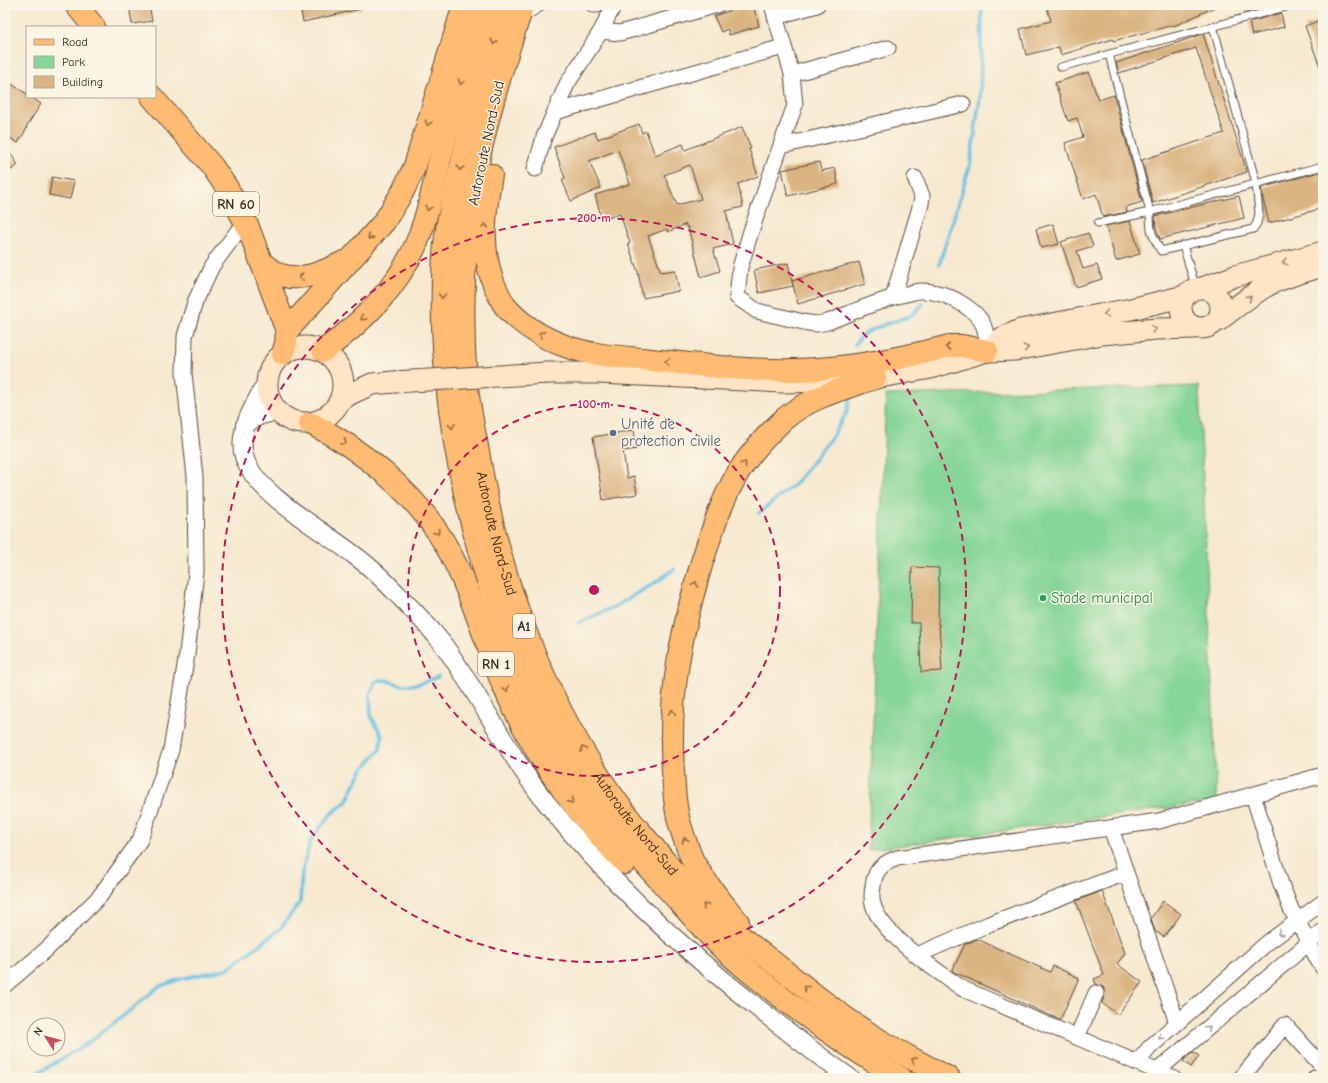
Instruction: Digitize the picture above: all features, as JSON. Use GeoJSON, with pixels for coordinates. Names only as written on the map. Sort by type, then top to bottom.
{"type":"FeatureCollection","features":[{"type":"Feature","properties":{"kind":"main road"},"geometry":{"type":"LineString","coordinates":[[76,5],[93,26]]}},
{"type":"Feature","properties":{"kind":"main road"},"geometry":{"type":"LineString","coordinates":[[286,331],[384,222],[402,193],[415,166],[464,5]]}},
{"type":"Feature","properties":{"kind":"main road"},"geometry":{"type":"LineString","coordinates":[[303,351],[336,362],[340,369],[343,385],[340,401],[335,409],[328,416],[310,423],[288,419],[279,412],[272,403],[268,393],[267,381],[270,371],[275,362],[303,351],[353,327],[391,288],[405,267],[417,243],[433,190],[458,91],[486,5]]}},
{"type":"Feature","properties":{"kind":"main road","name":"Autoroute Nord-Sud"},"geometry":{"type":"LineString","coordinates":[[521,8],[490,112],[476,174],[469,227],[464,299],[464,355],[470,410],[491,520],[504,568],[519,613],[548,683],[568,723],[603,782],[625,813],[686,886],[713,914],[822,1001],[862,1030],[905,1056],[949,1078]]}},
{"type":"Feature","properties":{"kind":"main road","name":"Autoroute Nord-Sud"},"geometry":{"type":"LineString","coordinates":[[521,8],[474,112],[452,203],[444,251],[442,295],[443,337],[448,403],[460,473],[474,537],[490,590],[507,637],[538,709],[581,783],[628,846],[710,936],[758,979],[818,1025],[900,1078]]}},
{"type":"Feature","properties":{"kind":"main road"},"geometry":{"type":"LineString","coordinates":[[507,51],[501,123],[488,194],[484,244],[488,265],[494,286],[505,305],[519,320],[539,334],[565,346],[597,354],[706,366],[772,370],[820,369],[870,363],[950,346],[962,346],[987,351],[1015,350],[1102,334],[1157,329],[1207,328],[1256,293],[1272,284],[1298,273],[1323,266]]}},
{"type":"Feature","properties":{"kind":"main road","name":"RN 60"},"geometry":{"type":"LineString","coordinates":[[153,98],[212,166],[227,188],[248,227],[262,263],[286,331],[286,343],[303,351]]}},
{"type":"Feature","properties":{"kind":"main road"},"geometry":{"type":"LineString","coordinates":[[340,401],[350,394],[372,384],[548,373],[599,373],[782,382],[875,378],[932,368],[987,351],[1002,338],[1020,330],[1131,309],[1194,291],[1241,275],[1323,252]]}},
{"type":"Feature","properties":{"kind":"main road"},"geometry":{"type":"LineString","coordinates":[[262,263],[279,275],[304,277],[322,272],[351,259]]}},
{"type":"Feature","properties":{"kind":"main road"},"geometry":{"type":"LineString","coordinates":[[1194,328],[1184,320],[1181,308],[1194,291],[1208,289],[1218,296],[1222,309],[1218,321]]}},
{"type":"Feature","properties":{"kind":"main road"},"geometry":{"type":"LineString","coordinates":[[340,369],[372,384]]}},
{"type":"Feature","properties":{"kind":"main road"},"geometry":{"type":"LineString","coordinates":[[760,952],[702,875],[692,858],[681,827],[675,797],[671,739],[674,684],[681,640],[690,600],[711,534],[725,499],[739,472],[759,444],[785,419],[811,401],[875,378]]}},
{"type":"Feature","properties":{"kind":"main road","name":"RN 1"},"geometry":{"type":"LineString","coordinates":[[310,423],[340,440],[380,470],[402,490],[425,515],[445,544],[468,592],[504,687],[532,742],[568,797],[616,854],[631,869],[651,885],[686,908]]}},
{"type":"Feature","properties":{"kind":"street"},"geometry":{"type":"LineString","coordinates":[[535,169],[544,137],[567,84],[601,31],[614,5]]}},
{"type":"Feature","properties":{"kind":"street"},"geometry":{"type":"LineString","coordinates":[[601,31],[620,33],[717,5]]}},
{"type":"Feature","properties":{"kind":"street"},"geometry":{"type":"LineString","coordinates":[[817,5],[774,11],[792,74],[796,105],[751,231],[740,268],[737,297],[757,311],[817,324],[828,322],[893,297],[921,291],[943,294],[956,300],[975,313],[982,320],[987,336],[987,351]]}},
{"type":"Feature","properties":{"kind":"street"},"geometry":{"type":"LineString","coordinates":[[555,112],[784,47]]}},
{"type":"Feature","properties":{"kind":"street"},"geometry":{"type":"LineString","coordinates":[[792,74],[888,48]]}},
{"type":"Feature","properties":{"kind":"street"},"geometry":{"type":"LineString","coordinates":[[781,146],[963,104]]}},
{"type":"Feature","properties":{"kind":"street"},"geometry":{"type":"LineString","coordinates":[[893,297],[921,204],[922,196],[915,178]]}},
{"type":"Feature","properties":{"kind":"street"},"geometry":{"type":"LineString","coordinates":[[5,985],[47,949],[100,896],[140,840],[171,750],[187,654],[196,572],[195,477],[184,373],[185,336],[195,302],[212,266],[237,232],[248,227]]}},
{"type":"Feature","properties":{"kind":"street"},"geometry":{"type":"LineString","coordinates":[[267,381],[244,426],[242,439],[245,460],[255,478],[276,498],[355,555],[388,584],[420,618],[444,646],[534,788],[601,867],[692,955],[843,1076]]}},
{"type":"Feature","properties":{"kind":"street"},"geometry":{"type":"LineString","coordinates":[[244,426],[260,415],[269,412],[279,412]]}},
{"type":"Feature","properties":{"kind":"street"},"geometry":{"type":"LineString","coordinates":[[1173,1078],[963,989],[917,955],[891,933],[879,919],[873,905],[872,892],[874,879],[878,870],[886,863],[897,858],[1159,821],[1323,775]]}},
{"type":"Feature","properties":{"kind":"street"},"geometry":{"type":"LineString","coordinates":[[1253,795],[1281,884],[1297,921],[1323,968]]}},
{"type":"Feature","properties":{"kind":"street"},"geometry":{"type":"LineString","coordinates":[[1111,828],[1177,1023]]}},
{"type":"Feature","properties":{"kind":"street"},"geometry":{"type":"LineString","coordinates":[[917,955],[989,924],[1126,873]]}},
{"type":"Feature","properties":{"kind":"street"},"geometry":{"type":"LineString","coordinates":[[1137,1063],[1148,1048],[1267,943],[1323,902]]}},
{"type":"Feature","properties":{"kind":"street"},"geometry":{"type":"LineString","coordinates":[[1157,1071],[1308,942],[1323,931]]}},
{"type":"Feature","properties":{"kind":"street"},"geometry":{"type":"LineString","coordinates":[[1077,1037],[1096,993]]}},
{"type":"Feature","properties":{"kind":"street"},"geometry":{"type":"LineString","coordinates":[[1241,1078],[1285,1024],[1323,1067]]}},
{"type":"Feature","properties":{"kind":"street"},"geometry":{"type":"LineString","coordinates":[[1315,1078],[1323,1076]]}},
{"type":"Feature","properties":{"kind":"lane"},"geometry":{"type":"LineString","coordinates":[[1061,67],[1293,5]]}},
{"type":"Feature","properties":{"kind":"lane"},"geometry":{"type":"LineString","coordinates":[[1109,54],[1150,212],[1150,228],[1161,250],[1253,229],[1257,222],[1259,213],[1256,184],[1213,26]]}},
{"type":"Feature","properties":{"kind":"lane"},"geometry":{"type":"LineString","coordinates":[[1098,223],[1150,212],[1323,166]]}},
{"type":"Feature","properties":{"kind":"lane"},"geometry":{"type":"LineString","coordinates":[[1183,245],[1194,291]]}},
{"type":"Feature","properties":{"kind":"green space","name":"Stade municipal"},"geometry":{"type":"Polygon","coordinates":[[[1199,386],[1217,801],[868,850],[886,395],[1199,386]]]}},
{"type":"Feature","properties":{"kind":"building"},"geometry":{"type":"Polygon","coordinates":[[[129,5],[149,5],[152,21],[132,24],[129,5]]]}},
{"type":"Feature","properties":{"kind":"building"},"geometry":{"type":"Polygon","coordinates":[[[300,5],[361,5],[361,9],[303,22],[300,5]]]}},
{"type":"Feature","properties":{"kind":"building"},"geometry":{"type":"Polygon","coordinates":[[[746,5],[753,5],[759,26],[729,35],[728,29],[721,32],[714,16],[746,5]]]}},
{"type":"Feature","properties":{"kind":"building"},"geometry":{"type":"Polygon","coordinates":[[[1046,5],[1219,5],[1174,26],[1173,25],[1113,41],[1113,39],[1061,55],[1059,47],[1026,55],[1020,29],[1051,21],[1046,5]]]}},
{"type":"Feature","properties":{"kind":"building"},"geometry":{"type":"Polygon","coordinates":[[[1245,5],[1274,5],[1246,12],[1245,5]]]}},
{"type":"Feature","properties":{"kind":"building"},"geometry":{"type":"Polygon","coordinates":[[[1281,13],[1284,27],[1252,35],[1249,22],[1281,13]]]}},
{"type":"Feature","properties":{"kind":"building"},"geometry":{"type":"Polygon","coordinates":[[[1318,21],[1323,36],[1323,72],[1305,26],[1318,21]]]}},
{"type":"Feature","properties":{"kind":"building"},"geometry":{"type":"Polygon","coordinates":[[[1203,34],[1247,172],[1153,203],[1142,160],[1224,133],[1196,48],[1119,73],[1116,63],[1203,34]]]}},
{"type":"Feature","properties":{"kind":"building"},"geometry":{"type":"Polygon","coordinates":[[[1089,72],[1098,100],[1114,95],[1142,202],[1126,207],[1127,212],[1103,217],[1096,194],[1083,199],[1065,143],[1083,137],[1077,118],[1068,121],[1055,83],[1089,72]]]}},
{"type":"Feature","properties":{"kind":"building"},"geometry":{"type":"Polygon","coordinates":[[[5,80],[26,93],[26,98],[32,98],[41,104],[26,127],[27,128],[18,143],[5,135],[5,80]]]}},
{"type":"Feature","properties":{"kind":"building"},"geometry":{"type":"Polygon","coordinates":[[[639,124],[642,133],[646,131],[655,155],[683,144],[685,150],[742,127],[751,148],[749,149],[758,176],[738,184],[743,207],[726,211],[733,244],[713,249],[720,271],[701,277],[686,224],[668,232],[667,229],[648,236],[661,272],[675,270],[679,291],[643,298],[638,272],[628,244],[630,243],[620,214],[602,219],[595,195],[630,184],[618,150],[589,161],[601,188],[571,201],[562,180],[565,178],[554,147],[595,132],[598,139],[639,124]],[[690,165],[664,175],[677,205],[701,199],[690,165]]]}},
{"type":"Feature","properties":{"kind":"building"},"geometry":{"type":"Polygon","coordinates":[[[5,145],[18,165],[5,174],[5,145]]]}},
{"type":"Feature","properties":{"kind":"building"},"geometry":{"type":"Polygon","coordinates":[[[819,162],[821,171],[835,168],[838,184],[788,196],[782,170],[819,162]]]}},
{"type":"Feature","properties":{"kind":"building"},"geometry":{"type":"Polygon","coordinates":[[[1323,171],[1323,208],[1269,223],[1261,188],[1323,171]]]}},
{"type":"Feature","properties":{"kind":"building"},"geometry":{"type":"Polygon","coordinates":[[[52,177],[74,181],[70,199],[49,195],[52,177]]]}},
{"type":"Feature","properties":{"kind":"building"},"geometry":{"type":"Polygon","coordinates":[[[1239,196],[1244,218],[1160,239],[1156,227],[1155,216],[1239,196]]]}},
{"type":"Feature","properties":{"kind":"building"},"geometry":{"type":"Polygon","coordinates":[[[1130,221],[1140,254],[1116,261],[1106,226],[1130,221]]]}},
{"type":"Feature","properties":{"kind":"building"},"geometry":{"type":"Polygon","coordinates":[[[1053,224],[1059,244],[1041,248],[1036,229],[1053,224]]]}},
{"type":"Feature","properties":{"kind":"building"},"geometry":{"type":"Polygon","coordinates":[[[1088,233],[1093,246],[1077,251],[1083,269],[1097,265],[1102,279],[1076,287],[1061,242],[1088,233]]]}},
{"type":"Feature","properties":{"kind":"building"},"geometry":{"type":"Polygon","coordinates":[[[859,262],[865,284],[798,304],[792,281],[859,262]]]}},
{"type":"Feature","properties":{"kind":"building"},"geometry":{"type":"Polygon","coordinates":[[[788,263],[793,286],[759,293],[754,270],[788,263]]]}},
{"type":"Feature","properties":{"kind":"building"},"geometry":{"type":"Polygon","coordinates":[[[634,430],[637,449],[623,451],[627,478],[634,476],[637,494],[603,500],[593,437],[634,430]]]}},
{"type":"Feature","properties":{"kind":"building"},"geometry":{"type":"Polygon","coordinates":[[[912,567],[939,568],[938,625],[939,624],[942,671],[921,672],[919,623],[911,623],[912,567]]]}},
{"type":"Feature","properties":{"kind":"building"},"geometry":{"type":"Polygon","coordinates":[[[1102,891],[1125,953],[1117,964],[1142,982],[1118,1015],[1102,1003],[1105,992],[1103,987],[1096,984],[1094,979],[1104,975],[1076,901],[1102,891]]]}},
{"type":"Feature","properties":{"kind":"building"},"geometry":{"type":"Polygon","coordinates":[[[1163,901],[1181,914],[1164,937],[1155,931],[1151,918],[1163,901]]]}},
{"type":"Feature","properties":{"kind":"building"},"geometry":{"type":"Polygon","coordinates":[[[977,939],[1050,972],[1053,966],[1079,978],[1060,1020],[952,971],[965,944],[977,939]]]}},
{"type":"Feature","properties":{"kind":"building"},"geometry":{"type":"Polygon","coordinates":[[[1193,1052],[1199,1056],[1191,1067],[1183,1061],[1193,1052]]]}},
{"type":"Feature","properties":{"kind":"waterway"},"geometry":{"type":"LineString","coordinates":[[939,265],[970,165],[980,98],[982,5]]}},
{"type":"Feature","properties":{"kind":"waterway"},"geometry":{"type":"LineString","coordinates":[[855,344],[865,333],[911,316],[923,304]]}},
{"type":"Feature","properties":{"kind":"waterway"},"geometry":{"type":"LineString","coordinates":[[759,513],[796,483],[834,434],[847,412],[851,394]]}},
{"type":"Feature","properties":{"kind":"waterway"},"geometry":{"type":"LineString","coordinates":[[578,623],[616,606],[658,581],[674,569]]}},
{"type":"Feature","properties":{"kind":"waterway"},"geometry":{"type":"LineString","coordinates":[[27,1078],[35,1075],[88,1043],[158,987],[180,979],[227,969],[279,930],[300,902],[302,872],[311,839],[332,813],[346,802],[361,772],[380,749],[382,736],[371,716],[370,694],[376,681],[384,680],[400,685],[413,685],[438,677]]}},
{"type":"Feature","properties":{"kind":"place","name":"Unité de protection civile"},"geometry":{"type":"Point","coordinates":[613,433]}},
{"type":"Feature","properties":{"kind":"place","name":"Stade municipal"},"geometry":{"type":"Point","coordinates":[1043,598]}}]}
